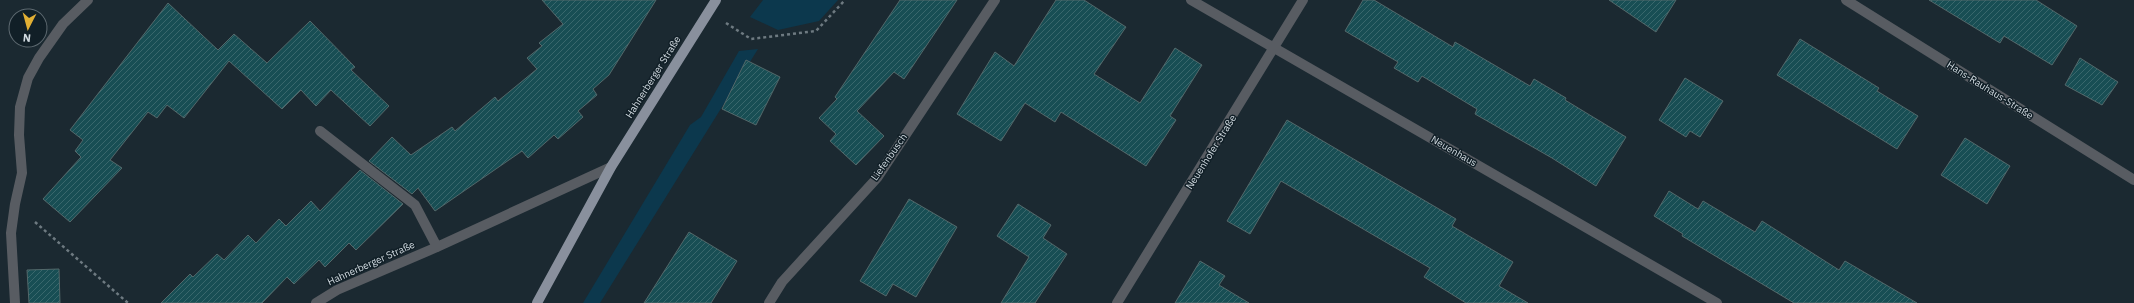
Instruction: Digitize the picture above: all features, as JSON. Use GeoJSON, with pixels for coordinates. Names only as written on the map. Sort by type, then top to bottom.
{"type":"FeatureCollection","features":[{"type":"Feature","properties":{"kind":"main road","name":"Hahnerberger Straße"},"geometry":{"type":"LineString","coordinates":[[537,303],[611,167],[716,0]]}},
{"type":"Feature","properties":{"kind":"street"},"geometry":{"type":"LineString","coordinates":[[15,303],[11,233],[15,204],[22,173],[19,135],[20,107],[28,78],[39,58],[63,24],[88,0]]}},
{"type":"Feature","properties":{"kind":"street","name":"Liefenbusch"},"geometry":{"type":"LineString","coordinates":[[769,303],[782,282],[877,178],[995,0]]}},
{"type":"Feature","properties":{"kind":"street","name":"Neuenhaus"},"geometry":{"type":"LineString","coordinates":[[1191,0],[1717,303]]}},
{"type":"Feature","properties":{"kind":"street","name":"Neuenhofer Straße"},"geometry":{"type":"LineString","coordinates":[[1117,303],[1275,48],[1303,0]]}},
{"type":"Feature","properties":{"kind":"street","name":"Hans-Rauhaus-Straße"},"geometry":{"type":"LineString","coordinates":[[1846,0],[2134,180]]}},
{"type":"Feature","properties":{"kind":"street"},"geometry":{"type":"LineString","coordinates":[[320,131],[415,205],[437,247]]}},
{"type":"Feature","properties":{"kind":"street","name":"Hahnerberger Straße"},"geometry":{"type":"LineString","coordinates":[[316,303],[337,290],[437,247],[611,167]]}},
{"type":"Feature","properties":{"kind":"path"},"geometry":{"type":"LineString","coordinates":[[709,11],[752,39],[816,31],[845,0]]}},
{"type":"Feature","properties":{"kind":"path"},"geometry":{"type":"LineString","coordinates":[[15,204],[128,303]]}},
{"type":"Feature","properties":{"kind":"shaded area"},"geometry":{"type":"Polygon","coordinates":[[[763,0],[838,0],[819,21],[778,30],[750,17],[763,0]]]}},
{"type":"Feature","properties":{"kind":"shaded area"},"geometry":{"type":"Polygon","coordinates":[[[758,49],[600,303],[583,303],[690,125],[701,117],[739,51],[758,49]]]}},
{"type":"Feature","properties":{"kind":"building"},"geometry":{"type":"Polygon","coordinates":[[[542,0],[656,0],[609,75],[593,89],[597,95],[578,111],[583,117],[558,139],[554,135],[528,158],[522,151],[435,211],[418,188],[412,194],[369,161],[392,137],[411,155],[452,127],[455,131],[495,97],[498,101],[537,69],[527,58],[542,46],[539,43],[563,24],[542,0]]]}},
{"type":"Feature","properties":{"kind":"building"},"geometry":{"type":"Polygon","coordinates":[[[900,0],[957,0],[904,79],[894,72],[857,111],[884,136],[856,165],[830,141],[836,134],[819,118],[837,99],[835,97],[900,0]]]}},
{"type":"Feature","properties":{"kind":"building"},"geometry":{"type":"Polygon","coordinates":[[[1056,0],[1084,0],[1126,27],[1094,74],[1140,103],[1175,48],[1202,65],[1170,116],[1176,120],[1146,166],[1061,112],[1055,122],[1025,103],[1001,141],[957,114],[995,52],[1014,66],[1056,0]]]}},
{"type":"Feature","properties":{"kind":"building"},"geometry":{"type":"Polygon","coordinates":[[[1363,0],[1374,0],[1453,47],[1455,42],[1530,86],[1534,79],[1566,98],[1565,100],[1626,137],[1596,186],[1552,158],[1475,114],[1477,109],[1422,76],[1418,82],[1394,68],[1398,62],[1345,31],[1363,0]]]}},
{"type":"Feature","properties":{"kind":"building"},"geometry":{"type":"Polygon","coordinates":[[[1609,0],[1676,0],[1656,32],[1609,0]]]}},
{"type":"Feature","properties":{"kind":"building"},"geometry":{"type":"Polygon","coordinates":[[[1929,0],[2036,0],[2077,26],[2052,65],[2004,36],[2000,43],[1929,0]]]}},
{"type":"Feature","properties":{"kind":"building"},"geometry":{"type":"Polygon","coordinates":[[[168,3],[218,50],[234,34],[267,63],[310,21],[355,67],[351,70],[389,106],[370,126],[331,90],[316,106],[301,90],[282,109],[229,61],[184,118],[167,105],[157,118],[148,112],[110,160],[122,168],[70,222],[43,199],[81,157],[75,151],[83,140],[70,130],[168,3]]]}},
{"type":"Feature","properties":{"kind":"building"},"geometry":{"type":"Polygon","coordinates":[[[1800,39],[1879,88],[1877,91],[1918,116],[1897,149],[1777,75],[1800,39]]]}},
{"type":"Feature","properties":{"kind":"building"},"geometry":{"type":"Polygon","coordinates":[[[2080,58],[2118,82],[2102,105],[2065,85],[2080,58]]]}},
{"type":"Feature","properties":{"kind":"building"},"geometry":{"type":"Polygon","coordinates":[[[746,60],[780,77],[756,125],[722,109],[746,60]]]}},
{"type":"Feature","properties":{"kind":"building"},"geometry":{"type":"Polygon","coordinates":[[[1685,78],[1723,101],[1700,137],[1690,131],[1686,137],[1659,120],[1685,78]]]}},
{"type":"Feature","properties":{"kind":"building"},"geometry":{"type":"Polygon","coordinates":[[[1287,120],[1456,219],[1452,226],[1513,262],[1499,286],[1528,303],[1466,303],[1424,277],[1430,268],[1281,181],[1250,234],[1227,221],[1287,120]]]}},
{"type":"Feature","properties":{"kind":"building"},"geometry":{"type":"Polygon","coordinates":[[[1965,138],[2010,166],[1987,204],[1941,175],[1965,138]]]}},
{"type":"Feature","properties":{"kind":"building"},"geometry":{"type":"Polygon","coordinates":[[[360,170],[403,204],[356,250],[349,243],[325,267],[319,260],[294,284],[287,277],[262,303],[161,303],[190,274],[193,277],[217,254],[224,260],[248,235],[256,243],[279,219],[286,226],[311,201],[320,211],[360,170]]]}},
{"type":"Feature","properties":{"kind":"building"},"geometry":{"type":"Polygon","coordinates":[[[1669,191],[1698,209],[1703,201],[1755,232],[1762,221],[1839,270],[1845,261],[1917,303],[1794,303],[1682,236],[1683,234],[1654,216],[1669,191]]]}},
{"type":"Feature","properties":{"kind":"building"},"geometry":{"type":"Polygon","coordinates":[[[909,199],[957,227],[916,297],[893,284],[886,296],[860,281],[909,199]]]}},
{"type":"Feature","properties":{"kind":"building"},"geometry":{"type":"Polygon","coordinates":[[[1018,204],[1051,225],[1043,238],[1067,254],[1035,303],[1001,303],[1029,257],[997,236],[1018,204]]]}},
{"type":"Feature","properties":{"kind":"building"},"geometry":{"type":"Polygon","coordinates":[[[689,232],[737,261],[711,303],[644,303],[689,232]]]}},
{"type":"Feature","properties":{"kind":"building"},"geometry":{"type":"Polygon","coordinates":[[[1200,261],[1225,276],[1219,285],[1249,303],[1175,303],[1200,261]]]}},
{"type":"Feature","properties":{"kind":"building"},"geometry":{"type":"Polygon","coordinates":[[[59,269],[60,303],[29,303],[27,270],[59,269]]]}}]}
